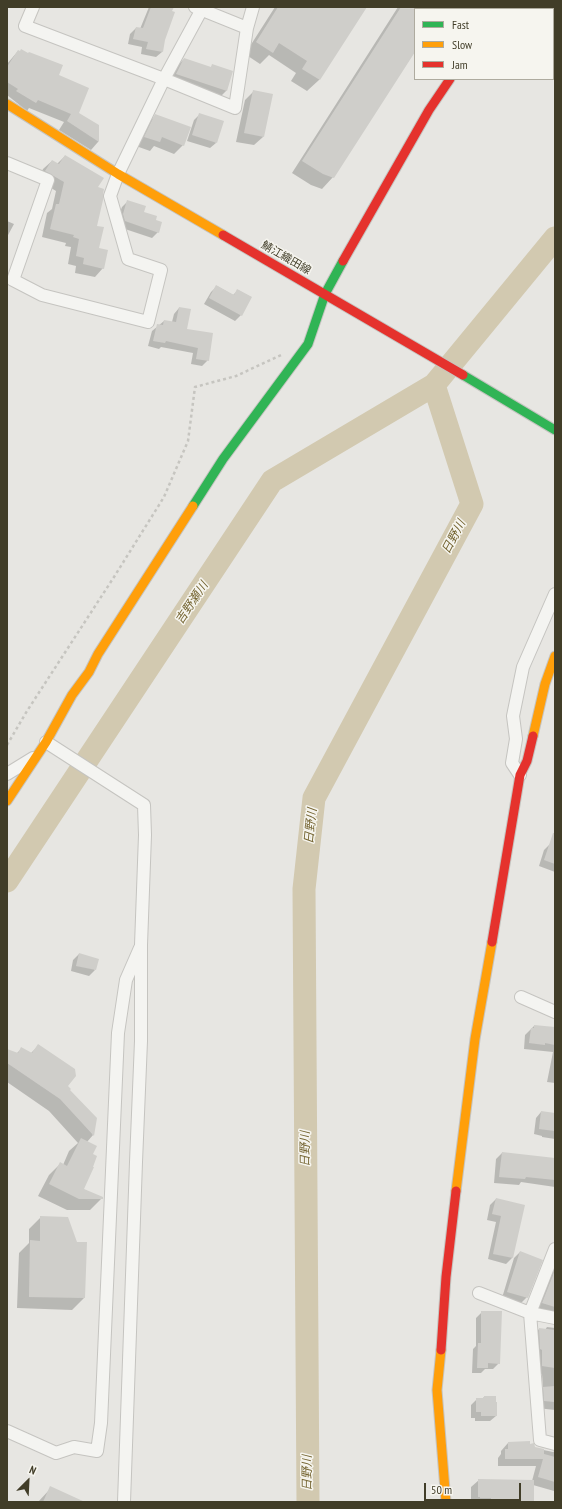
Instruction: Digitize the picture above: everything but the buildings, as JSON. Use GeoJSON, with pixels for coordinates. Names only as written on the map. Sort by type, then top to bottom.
{"type":"FeatureCollection","features":[{"type":"Feature","properties":{"kind":"street"},"geometry":{"type":"LineString","coordinates":[[33,7],[25,26],[235,108],[247,28],[253,7]]}},
{"type":"Feature","properties":{"kind":"street"},"geometry":{"type":"LineString","coordinates":[[7,163],[48,180],[13,280],[42,295],[148,322],[161,270],[128,260],[110,196],[118,174],[198,8],[247,28]]}},
{"type":"Feature","properties":{"kind":"street"},"geometry":{"type":"LineString","coordinates":[[7,801],[46,742],[72,695],[89,672],[98,654],[223,459],[308,344],[325,294],[429,110],[449,80]]}},
{"type":"Feature","properties":{"kind":"street","name":"鯖江織田線"},"geometry":{"type":"LineString","coordinates":[[7,104],[118,174],[340,302],[555,430]]}},
{"type":"Feature","properties":{"kind":"street"},"geometry":{"type":"LineString","coordinates":[[520,775],[512,762],[516,739],[514,716],[523,667],[555,594]]}},
{"type":"Feature","properties":{"kind":"street"},"geometry":{"type":"LineString","coordinates":[[446,1502],[437,1390],[443,1331],[446,1277],[475,1039],[520,775],[527,761],[545,684],[555,656]]}},
{"type":"Feature","properties":{"kind":"street"},"geometry":{"type":"LineString","coordinates":[[46,742],[144,805],[146,835],[141,945],[142,1041],[136,1162],[124,1502]]}},
{"type":"Feature","properties":{"kind":"street"},"geometry":{"type":"LineString","coordinates":[[7,774],[36,756]]}},
{"type":"Feature","properties":{"kind":"street"},"geometry":{"type":"LineString","coordinates":[[7,1431],[56,1453],[74,1447],[97,1451],[101,1415],[118,1033],[126,980],[141,945]]}},
{"type":"Feature","properties":{"kind":"street"},"geometry":{"type":"LineString","coordinates":[[521,997],[555,1012]]}},
{"type":"Feature","properties":{"kind":"street"},"geometry":{"type":"LineString","coordinates":[[555,1249],[530,1313],[540,1440],[555,1444]]}},
{"type":"Feature","properties":{"kind":"street"},"geometry":{"type":"LineString","coordinates":[[479,1293],[530,1313],[555,1318]]}},
{"type":"Feature","properties":{"kind":"path"},"geometry":{"type":"LineString","coordinates":[[7,745],[27,711],[164,497],[188,441],[195,387],[236,376],[286,353]]}},
{"type":"Feature","properties":{"kind":"waterway","name":"吉野瀬川"},"geometry":{"type":"LineString","coordinates":[[7,881],[272,481],[434,385],[555,238]]}},
{"type":"Feature","properties":{"kind":"waterway","name":"日野川"},"geometry":{"type":"LineString","coordinates":[[308,1502],[304,889],[314,798],[472,504],[434,385]]}},
{"type":"Feature","properties":{"kind":"traffic: fast"},"geometry":{"type":"LineString","coordinates":[[193,506],[223,459],[308,344],[325,294],[343,261]]}},
{"type":"Feature","properties":{"kind":"traffic: fast"},"geometry":{"type":"LineString","coordinates":[[463,375],[555,430]]}},
{"type":"Feature","properties":{"kind":"traffic: slow"},"geometry":{"type":"LineString","coordinates":[[7,104],[118,174],[223,235]]}},
{"type":"Feature","properties":{"kind":"traffic: slow"},"geometry":{"type":"LineString","coordinates":[[7,801],[46,742],[72,695],[89,672],[98,654],[193,506]]}},
{"type":"Feature","properties":{"kind":"traffic: slow"},"geometry":{"type":"LineString","coordinates":[[533,736],[545,684],[555,656]]}},
{"type":"Feature","properties":{"kind":"traffic: slow"},"geometry":{"type":"LineString","coordinates":[[456,1191],[475,1039],[492,942]]}},
{"type":"Feature","properties":{"kind":"traffic: slow"},"geometry":{"type":"LineString","coordinates":[[441,1350],[437,1390],[446,1502]]}},
{"type":"Feature","properties":{"kind":"traffic: jam"},"geometry":{"type":"LineString","coordinates":[[343,261],[429,110],[449,80]]}},
{"type":"Feature","properties":{"kind":"traffic: jam"},"geometry":{"type":"LineString","coordinates":[[223,235],[463,375]]}},
{"type":"Feature","properties":{"kind":"traffic: jam"},"geometry":{"type":"LineString","coordinates":[[492,942],[520,775],[527,761],[533,736]]}},
{"type":"Feature","properties":{"kind":"traffic: jam"},"geometry":{"type":"LineString","coordinates":[[441,1350],[446,1277],[456,1191]]}}]}
